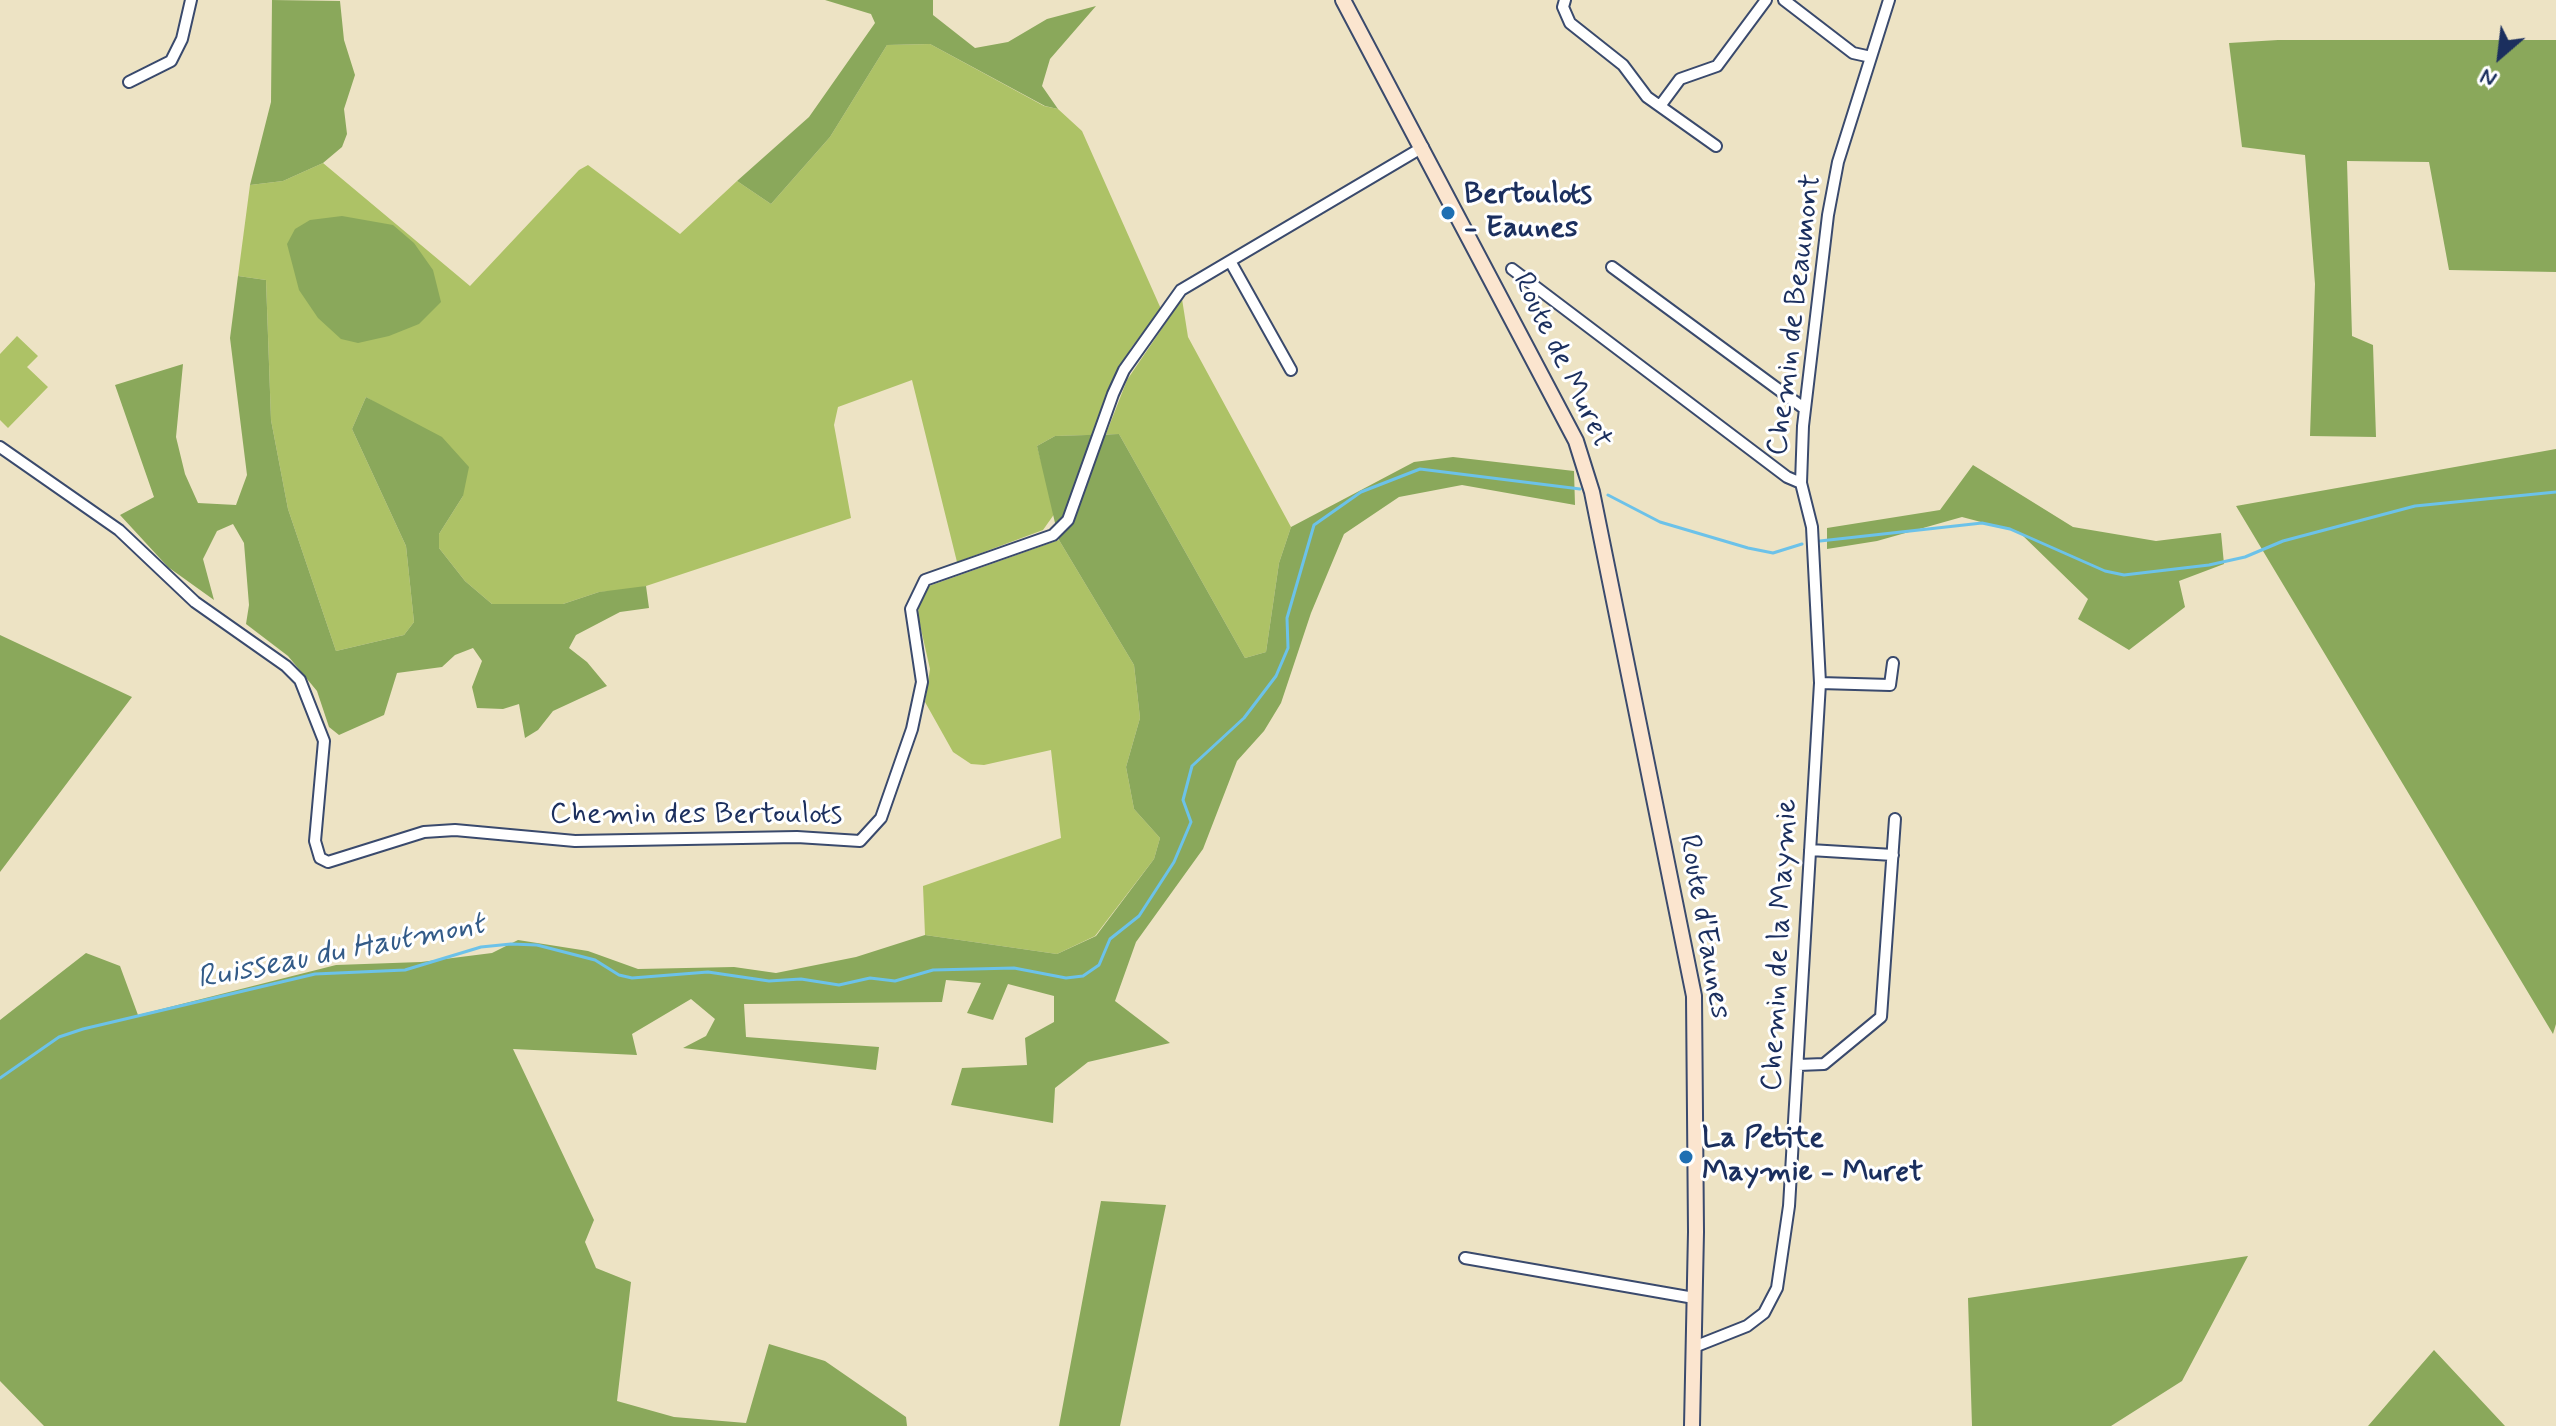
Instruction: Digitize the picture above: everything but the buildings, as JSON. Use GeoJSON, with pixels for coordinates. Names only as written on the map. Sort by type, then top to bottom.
{"type":"FeatureCollection","features":[{"type":"Feature","properties":{"kind":"main road","name":"Route de Muret"},"geometry":{"type":"LineString","coordinates":[[1343,0],[1576,441],[1592,492]]}},
{"type":"Feature","properties":{"kind":"main road","name":"Route d'Eaunes"},"geometry":{"type":"LineString","coordinates":[[1592,492],[1694,996],[1692,1426]]}},
{"type":"Feature","properties":{"kind":"street"},"geometry":{"type":"LineString","coordinates":[[129,82],[171,61],[182,39],[191,0]]}},
{"type":"Feature","properties":{"kind":"street"},"geometry":{"type":"LineString","coordinates":[[1565,0],[1563,7],[1570,23],[1623,65],[1639,88],[1660,106],[1716,146]]}},
{"type":"Feature","properties":{"kind":"street"},"geometry":{"type":"LineString","coordinates":[[1660,106],[1680,79],[1717,66],[1766,0]]}},
{"type":"Feature","properties":{"kind":"street"},"geometry":{"type":"LineString","coordinates":[[1784,0],[1853,53],[1871,57]]}},
{"type":"Feature","properties":{"kind":"street","name":"Chemin de Beaumont"},"geometry":{"type":"LineString","coordinates":[[1813,546],[1801,483],[1805,409],[1828,215],[1838,162],[1889,0]]}},
{"type":"Feature","properties":{"kind":"street","name":"Chemin des Bertoulots"},"geometry":{"type":"LineString","coordinates":[[0,447],[119,530],[195,602],[300,680],[324,741],[315,841],[320,858],[328,862],[424,832],[455,830],[575,841],[797,837],[860,841],[881,818],[912,729],[922,682],[911,609],[925,580],[1053,535],[1068,520],[1105,413],[1124,370],[1181,290],[1423,147]]}},
{"type":"Feature","properties":{"kind":"street"},"geometry":{"type":"LineString","coordinates":[[1230,261],[1291,370]]}},
{"type":"Feature","properties":{"kind":"street"},"geometry":{"type":"LineString","coordinates":[[1612,267],[1805,409]]}},
{"type":"Feature","properties":{"kind":"street"},"geometry":{"type":"LineString","coordinates":[[1512,269],[1736,440],[1787,477],[1801,483]]}},
{"type":"Feature","properties":{"kind":"street","name":"Chemin de la Maymie"},"geometry":{"type":"LineString","coordinates":[[1694,1347],[1747,1326],[1764,1313],[1777,1288],[1789,1206],[1820,683],[1813,546]]}},
{"type":"Feature","properties":{"kind":"street"},"geometry":{"type":"LineString","coordinates":[[1820,683],[1890,685],[1893,663]]}},
{"type":"Feature","properties":{"kind":"street"},"geometry":{"type":"LineString","coordinates":[[1798,1065],[1824,1064],[1877,1023],[1882,1010],[1895,819]]}},
{"type":"Feature","properties":{"kind":"street"},"geometry":{"type":"LineString","coordinates":[[1810,850],[1893,855]]}},
{"type":"Feature","properties":{"kind":"street"},"geometry":{"type":"LineString","coordinates":[[1465,1258],[1694,1298]]}},
{"type":"Feature","properties":{"kind":"green space"},"geometry":{"type":"Polygon","coordinates":[[[272,0],[340,1],[344,40],[355,75],[344,109],[347,134],[342,147],[323,163],[283,181],[250,185],[271,102],[272,0]]]}},
{"type":"Feature","properties":{"kind":"green space"},"geometry":{"type":"Polygon","coordinates":[[[825,0],[933,0],[933,15],[975,48],[1008,42],[1047,19],[1096,6],[1050,59],[1042,86],[1058,109],[1045,106],[930,44],[887,45],[830,137],[771,204],[737,181],[809,117],[875,23],[871,14],[825,0]]]}},
{"type":"Feature","properties":{"kind":"green space"},"geometry":{"type":"Polygon","coordinates":[[[2278,40],[2556,40],[2556,272],[2449,270],[2429,162],[2347,161],[2352,336],[2373,345],[2376,437],[2310,436],[2315,284],[2305,155],[2242,147],[2229,43],[2278,40]]]}},
{"type":"Feature","properties":{"kind":"green space"},"geometry":{"type":"Polygon","coordinates":[[[930,44],[1044,106],[1058,109],[1082,131],[1161,309],[1131,348],[1092,435],[1055,436],[1037,446],[1055,513],[1043,530],[957,562],[912,380],[838,407],[834,425],[851,518],[634,590],[599,592],[563,604],[492,604],[465,581],[439,548],[439,534],[463,496],[386,409],[366,397],[352,429],[406,546],[414,622],[404,635],[336,651],[288,509],[271,420],[266,280],[238,276],[250,185],[283,181],[323,163],[470,286],[579,170],[588,165],[680,234],[737,181],[771,204],[830,137],[887,45],[930,44]]]}},
{"type":"Feature","properties":{"kind":"green space"},"geometry":{"type":"Polygon","coordinates":[[[342,216],[393,225],[414,243],[433,270],[441,302],[419,324],[389,336],[358,343],[341,339],[318,318],[299,290],[287,244],[295,229],[310,220],[342,216]]]}},
{"type":"Feature","properties":{"kind":"green space"},"geometry":{"type":"Polygon","coordinates":[[[238,276],[266,280],[271,420],[288,509],[336,651],[404,635],[414,622],[406,546],[352,429],[366,397],[442,437],[469,467],[463,496],[439,534],[439,548],[465,581],[492,604],[563,604],[599,592],[646,586],[649,608],[620,612],[576,635],[569,648],[587,662],[607,686],[553,711],[538,730],[525,738],[519,704],[503,709],[477,708],[472,687],[482,661],[473,648],[455,655],[442,667],[397,673],[384,715],[339,735],[329,727],[317,691],[288,656],[246,624],[249,605],[244,543],[233,524],[217,531],[203,559],[214,600],[168,567],[120,515],[154,497],[115,385],[183,364],[176,437],[185,474],[198,503],[236,505],[247,475],[230,338],[238,276]]]}},
{"type":"Feature","properties":{"kind":"green space"},"geometry":{"type":"Polygon","coordinates":[[[1182,299],[1188,337],[1291,527],[1279,563],[1266,652],[1245,658],[1119,434],[1106,434],[1127,380],[1182,299]]]}},
{"type":"Feature","properties":{"kind":"green space"},"geometry":{"type":"Polygon","coordinates":[[[17,336],[38,356],[27,367],[48,387],[8,428],[0,420],[0,354],[17,336]]]}},
{"type":"Feature","properties":{"kind":"green space"},"geometry":{"type":"Polygon","coordinates":[[[1119,434],[1245,658],[1266,652],[1279,563],[1291,527],[1414,462],[1453,457],[1574,471],[1575,505],[1462,485],[1399,497],[1344,534],[1311,613],[1281,703],[1264,731],[1237,761],[1203,849],[1136,942],[1115,1001],[1170,1043],[1088,1062],[1055,1088],[1053,1123],[951,1105],[962,1068],[1027,1065],[1025,1038],[1054,1022],[1054,996],[1008,984],[993,1020],[967,1013],[981,983],[946,980],[942,1002],[744,1004],[746,1037],[879,1047],[876,1070],[683,1048],[706,1036],[715,1019],[691,999],[632,1034],[637,1055],[513,1049],[594,1220],[585,1242],[596,1268],[631,1282],[617,1401],[674,1417],[746,1423],[769,1344],[825,1361],[906,1417],[907,1426],[44,1426],[0,1381],[0,1020],[86,953],[120,966],[138,1015],[336,965],[421,962],[492,953],[518,940],[588,951],[638,969],[734,967],[776,973],[856,957],[925,935],[1057,954],[1096,936],[1154,859],[1160,838],[1134,809],[1126,767],[1140,718],[1134,665],[1059,540],[1037,446],[1055,436],[1119,434]]]}},
{"type":"Feature","properties":{"kind":"green space"},"geometry":{"type":"Polygon","coordinates":[[[2556,449],[2556,1024],[2553,1034],[2236,506],[2556,449]]]}},
{"type":"Feature","properties":{"kind":"green space"},"geometry":{"type":"Polygon","coordinates":[[[1973,465],[2073,527],[2156,541],[2221,533],[2224,564],[2179,581],[2185,607],[2129,650],[2078,619],[2088,599],[2019,532],[1962,517],[1877,541],[1827,549],[1827,528],[1940,510],[1973,465]]]}},
{"type":"Feature","properties":{"kind":"green space"},"geometry":{"type":"Polygon","coordinates":[[[1059,540],[1134,665],[1140,718],[1126,767],[1134,809],[1160,838],[1154,859],[1095,936],[1057,954],[925,935],[923,886],[1061,838],[1051,750],[984,765],[971,764],[953,752],[925,702],[930,669],[918,616],[919,601],[929,586],[1059,540]]]}},
{"type":"Feature","properties":{"kind":"green space"},"geometry":{"type":"Polygon","coordinates":[[[0,635],[132,697],[0,872],[0,635]]]}},
{"type":"Feature","properties":{"kind":"green space"},"geometry":{"type":"Polygon","coordinates":[[[1101,1201],[1166,1205],[1120,1426],[1059,1426],[1101,1201]]]}},
{"type":"Feature","properties":{"kind":"green space"},"geometry":{"type":"Polygon","coordinates":[[[2248,1256],[2182,1381],[2111,1426],[1972,1426],[1968,1298],[2248,1256]]]}},
{"type":"Feature","properties":{"kind":"green space"},"geometry":{"type":"Polygon","coordinates":[[[2434,1350],[2505,1426],[2368,1426],[2434,1350]]]}},
{"type":"Feature","properties":{"kind":"waterway","name":"Ruisseau du Hautmont"},"geometry":{"type":"LineString","coordinates":[[0,1078],[59,1037],[83,1029],[315,974],[405,970],[481,947],[511,944],[537,945],[595,960],[619,975],[632,978],[708,972],[769,981],[801,979],[839,985],[870,978],[895,981],[933,970],[1014,968],[1066,978],[1083,976],[1099,965],[1110,939],[1139,916],[1174,862],[1191,822],[1183,800],[1192,766],[1244,718],[1276,676],[1288,648],[1287,618],[1314,525],[1361,492],[1420,469],[1580,489]]}},
{"type":"Feature","properties":{"kind":"waterway","name":"Ruisseau du Hautmont"},"geometry":{"type":"LineString","coordinates":[[1820,541],[1982,523],[2010,529],[2105,571],[2124,575],[2209,565],[2245,557],[2283,541],[2415,506],[2556,492]]}},
{"type":"Feature","properties":{"kind":"waterway","name":"Ruisseau du Hautmont"},"geometry":{"type":"LineString","coordinates":[[1608,495],[1660,522],[1748,548],[1773,553],[1802,544]]}},
{"type":"Feature","properties":{"kind":"place","name":"Bertoulots - Eaunes"},"geometry":{"type":"Point","coordinates":[1448,213]}},
{"type":"Feature","properties":{"kind":"place","name":"La Petite Maymie - Muret"},"geometry":{"type":"Point","coordinates":[1686,1157]}}]}
